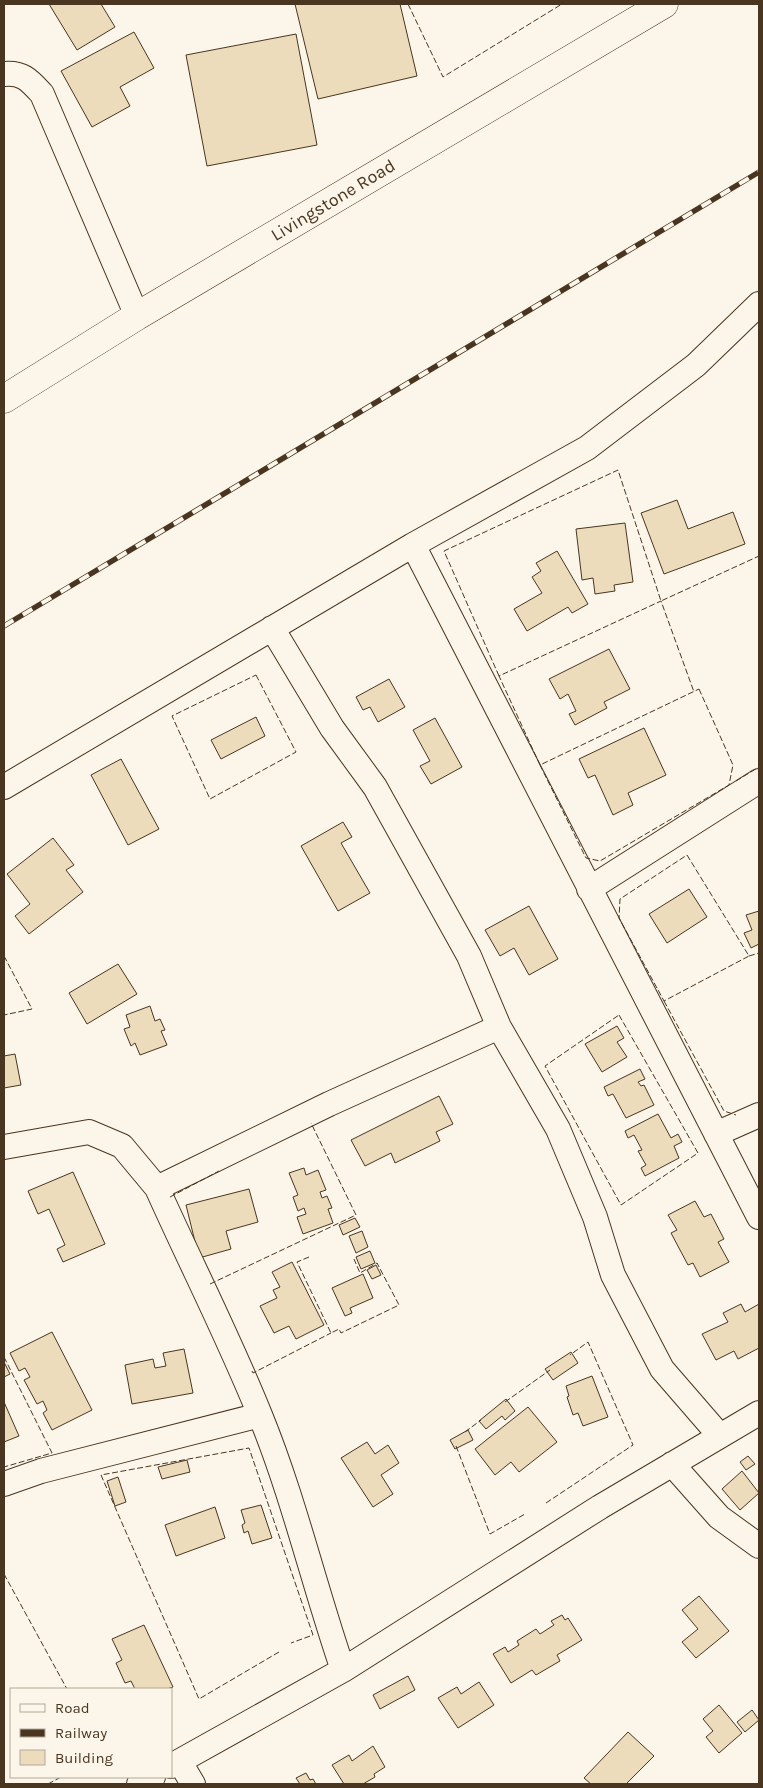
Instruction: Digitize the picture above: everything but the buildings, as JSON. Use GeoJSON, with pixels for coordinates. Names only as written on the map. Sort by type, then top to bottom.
{"type":"FeatureCollection","features":[{"type":"Feature","properties":{"kind":"highway","name":"Livingstone Road"},"geometry":{"type":"LineString","coordinates":[[4,399],[138,316],[664,4]]}},
{"type":"Feature","properties":{"kind":"street"},"geometry":{"type":"LineString","coordinates":[[4,74],[14,73],[27,77],[42,94],[138,316]]}},
{"type":"Feature","properties":{"kind":"street"},"geometry":{"type":"LineString","coordinates":[[4,787],[413,545],[587,448],[696,365],[759,304]]}},
{"type":"Feature","properties":{"kind":"street"},"geometry":{"type":"LineString","coordinates":[[413,545],[759,1217]]}},
{"type":"Feature","properties":{"kind":"street"},"geometry":{"type":"LineString","coordinates":[[272,628],[332,728],[375,786],[469,956],[499,1027],[558,1129],[595,1217],[613,1275],[662,1369],[720,1436]]}},
{"type":"Feature","properties":{"kind":"street"},"geometry":{"type":"LineString","coordinates":[[589,890],[759,781]]}},
{"type":"Feature","properties":{"kind":"street"},"geometry":{"type":"LineString","coordinates":[[157,1188],[329,1104],[499,1027]]}},
{"type":"Feature","properties":{"kind":"street"},"geometry":{"type":"LineString","coordinates":[[716,1134],[759,1115]]}},
{"type":"Feature","properties":{"kind":"street"},"geometry":{"type":"LineString","coordinates":[[4,1147],[89,1132],[122,1146],[157,1188],[260,1415],[289,1494],[322,1609],[343,1670]]}},
{"type":"Feature","properties":{"kind":"street"},"geometry":{"type":"LineString","coordinates":[[193,1784],[176,1764],[343,1670],[600,1507],[759,1413]]}},
{"type":"Feature","properties":{"kind":"street"},"geometry":{"type":"LineString","coordinates":[[4,1484],[41,1472],[260,1415]]}},
{"type":"Feature","properties":{"kind":"street"},"geometry":{"type":"LineString","coordinates":[[672,1464],[719,1517],[759,1546]]}},
{"type":"Feature","properties":{"kind":"street"},"geometry":{"type":"LineString","coordinates":[[139,1784],[150,1778]]}},
{"type":"Feature","properties":{"kind":"railway"},"geometry":{"type":"LineString","coordinates":[[4,626],[759,172]]}},
{"type":"Feature","properties":{"kind":"fence"},"geometry":{"type":"LineString","coordinates":[[408,4],[443,77],[562,4]]}},
{"type":"Feature","properties":{"kind":"fence"},"geometry":{"type":"LineString","coordinates":[[499,676],[444,551],[618,470],[661,601],[759,556]]}},
{"type":"Feature","properties":{"kind":"fence"},"geometry":{"type":"LineString","coordinates":[[540,765],[499,676],[661,601],[694,692]]}},
{"type":"Feature","properties":{"kind":"fence"},"geometry":{"type":"LineString","coordinates":[[256,675],[296,752],[210,799],[172,716],[256,675]]}},
{"type":"Feature","properties":{"kind":"fence"},"geometry":{"type":"LineString","coordinates":[[699,689],[733,765],[729,785],[600,861],[586,858],[540,765],[699,689]]}},
{"type":"Feature","properties":{"kind":"fence"},"geometry":{"type":"LineString","coordinates":[[736,781],[759,767]]}},
{"type":"Feature","properties":{"kind":"fence"},"geometry":{"type":"LineString","coordinates":[[687,855],[749,956],[664,1001],[619,918],[620,899],[687,855]]}},
{"type":"Feature","properties":{"kind":"fence"},"geometry":{"type":"LineString","coordinates":[[749,956],[759,953]]}},
{"type":"Feature","properties":{"kind":"fence"},"geometry":{"type":"LineString","coordinates":[[4,956],[32,1009],[4,1015]]}},
{"type":"Feature","properties":{"kind":"fence"},"geometry":{"type":"LineString","coordinates":[[664,1001],[724,1111],[736,1115]]}},
{"type":"Feature","properties":{"kind":"fence"},"geometry":{"type":"LineString","coordinates":[[619,1015],[698,1153],[621,1205],[545,1066],[619,1015]]}},
{"type":"Feature","properties":{"kind":"fence"},"geometry":{"type":"LineString","coordinates":[[210,1284],[356,1215],[311,1123]]}},
{"type":"Feature","properties":{"kind":"fence"},"geometry":{"type":"LineString","coordinates":[[170,1197],[219,1171]]}},
{"type":"Feature","properties":{"kind":"fence"},"geometry":{"type":"LineString","coordinates":[[309,1257],[297,1262],[331,1333],[339,1329],[341,1333],[399,1305],[377,1263],[360,1273],[354,1259]]}},
{"type":"Feature","properties":{"kind":"fence"},"geometry":{"type":"LineString","coordinates":[[252,1371],[253,1373],[331,1333]]}},
{"type":"Feature","properties":{"kind":"fence"},"geometry":{"type":"LineString","coordinates":[[546,1503],[633,1445],[588,1342],[570,1355]]}},
{"type":"Feature","properties":{"kind":"fence"},"geometry":{"type":"LineString","coordinates":[[4,1357],[52,1453],[4,1467]]}},
{"type":"Feature","properties":{"kind":"fence"},"geometry":{"type":"LineString","coordinates":[[505,1402],[550,1370]]}},
{"type":"Feature","properties":{"kind":"fence"},"geometry":{"type":"LineString","coordinates":[[465,1432],[481,1420]]}},
{"type":"Feature","properties":{"kind":"fence"},"geometry":{"type":"LineString","coordinates":[[456,1446],[490,1534],[525,1514]]}},
{"type":"Feature","properties":{"kind":"fence"},"geometry":{"type":"LineString","coordinates":[[279,1652],[199,1699],[101,1475],[249,1448],[313,1635],[291,1643]]}},
{"type":"Feature","properties":{"kind":"fence"},"geometry":{"type":"LineString","coordinates":[[4,1574],[66,1688]]}},
{"type":"Feature","properties":{"kind":"fence"},"geometry":{"type":"LineString","coordinates":[[48,1784],[59,1778]]}}]}
